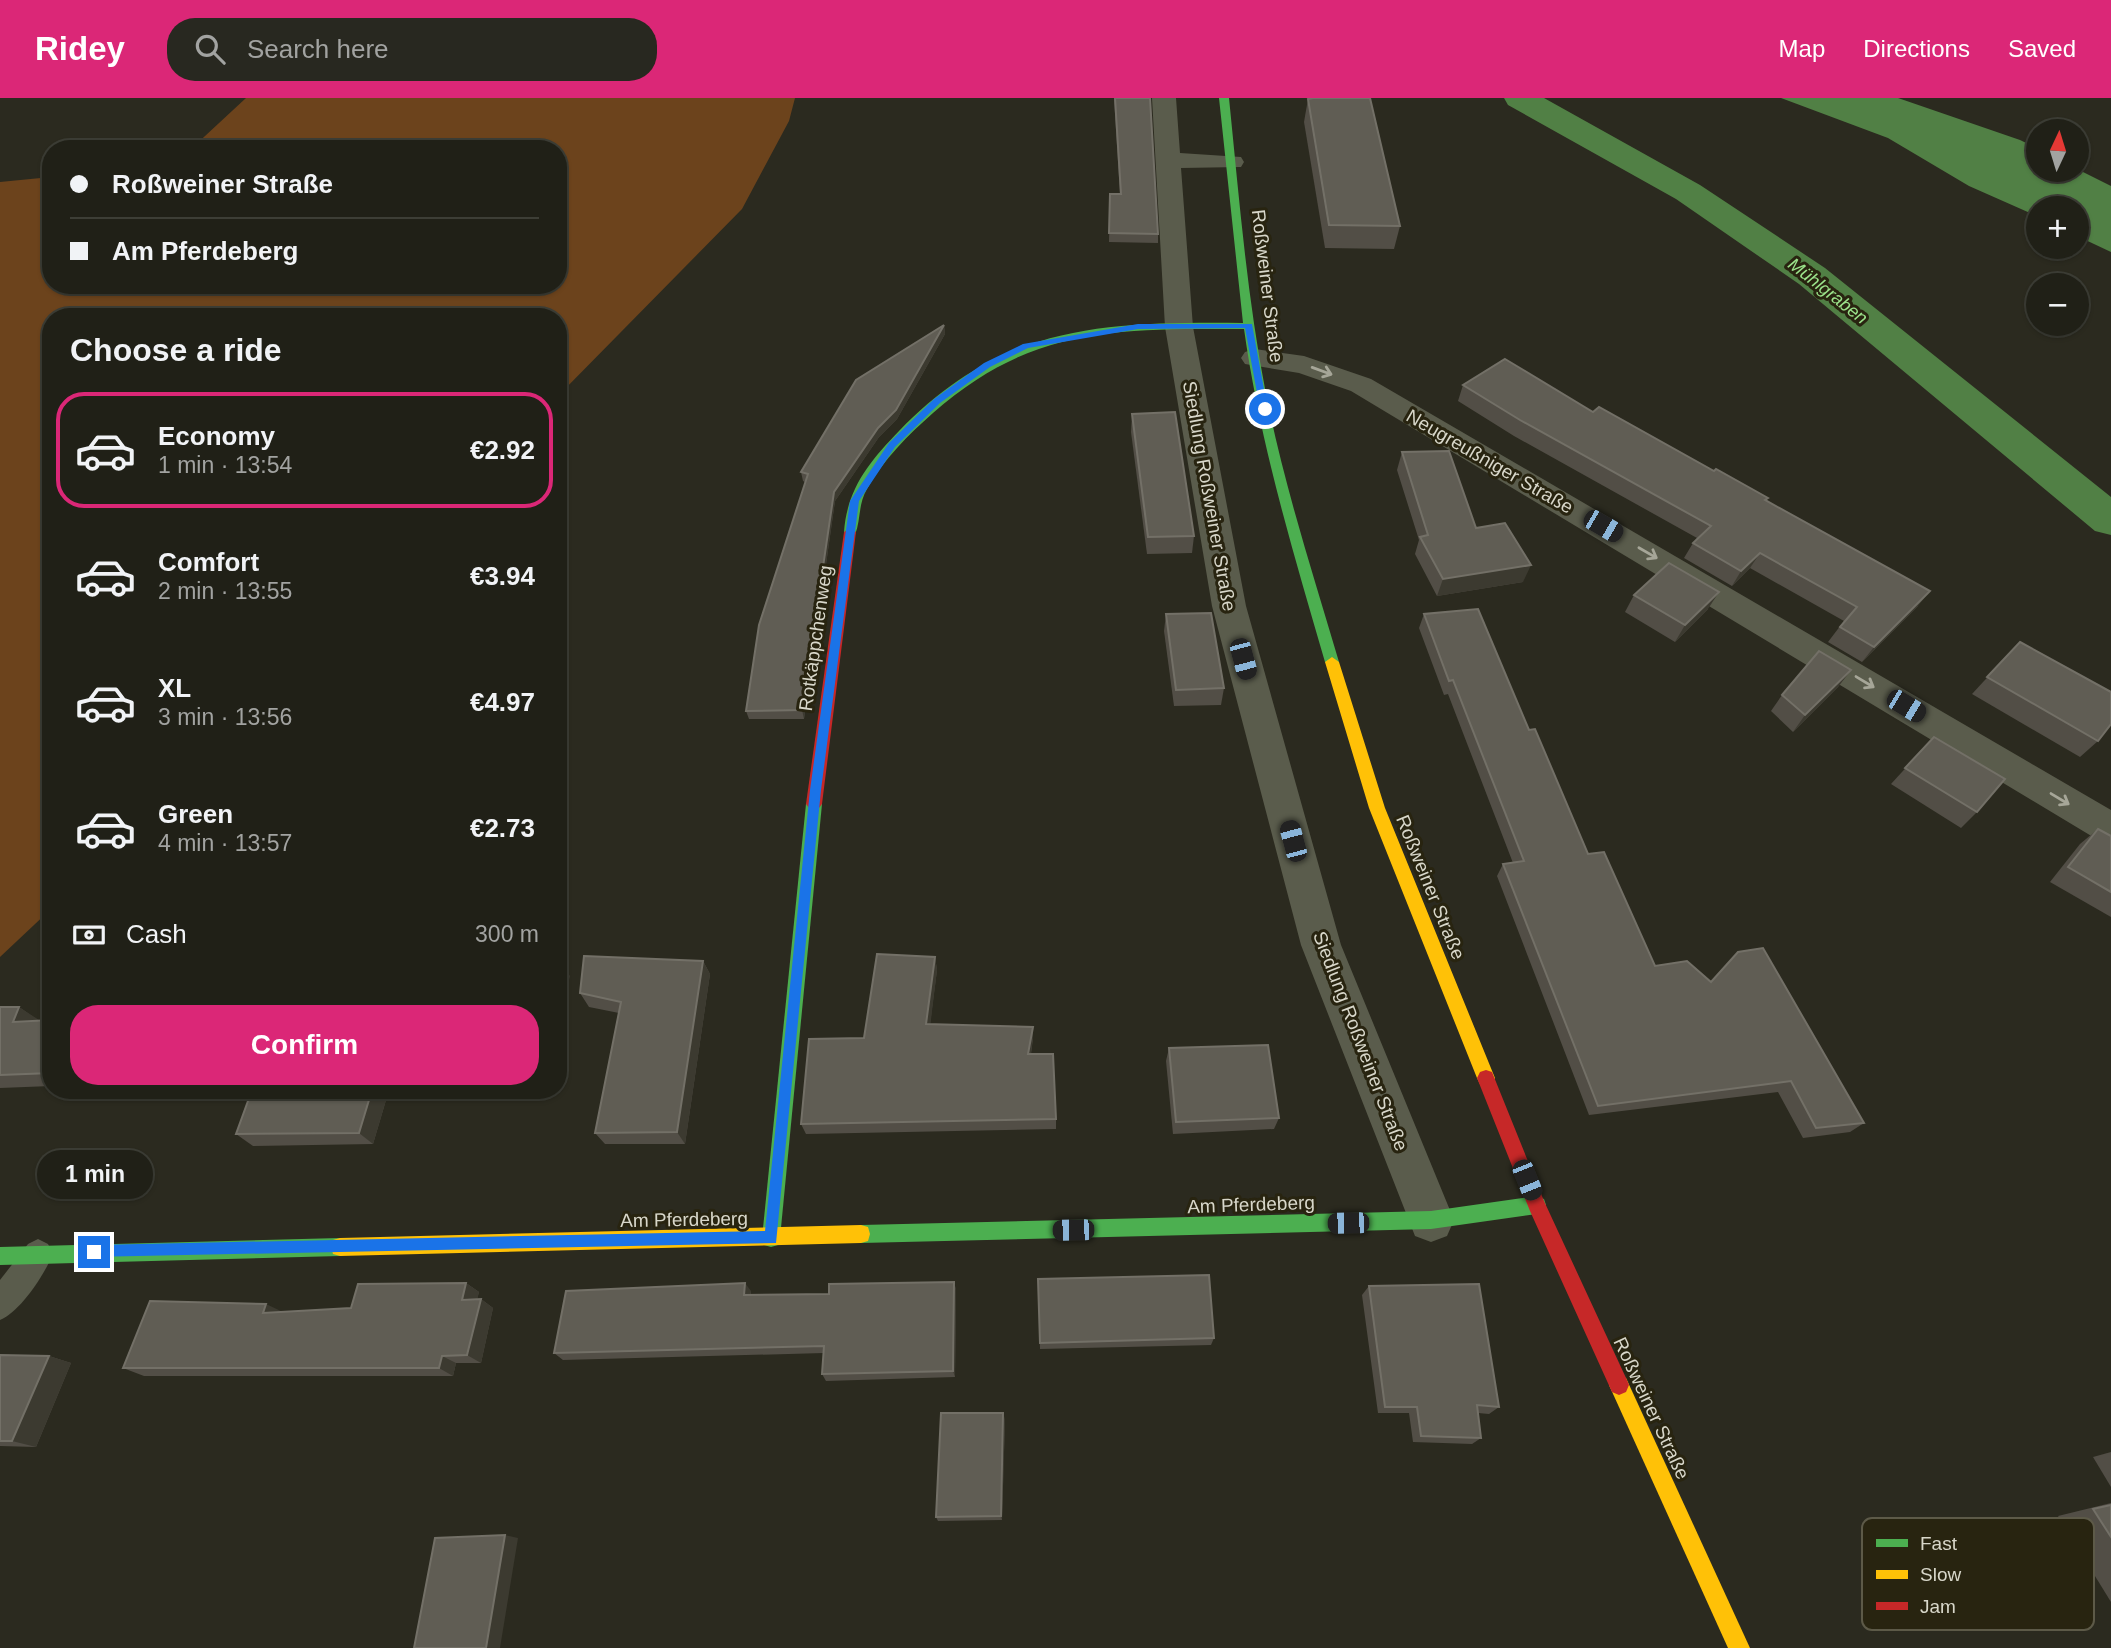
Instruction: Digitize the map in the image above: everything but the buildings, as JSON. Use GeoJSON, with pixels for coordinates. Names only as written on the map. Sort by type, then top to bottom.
{"type":"FeatureCollection","features":[{"type":"Feature","properties":{"kind":"street","name":"Siedlung Roßweiner Straße"},"geometry":{"type":"LineString","coordinates":[[1164,98],[1179,327],[1229,606],[1318,932],[1431,1220]]}},
{"type":"Feature","properties":{"kind":"street","name":"Roßweiner Straße"},"geometry":{"type":"LineString","coordinates":[[1224,98],[1249,326],[1269,435],[1297,546],[1377,808],[1536,1205],[1740,1648]]}},
{"type":"Feature","properties":{"kind":"street"},"geometry":{"type":"LineString","coordinates":[[1168,160],[1232,162]]}},
{"type":"Feature","properties":{"kind":"street","name":"Rotkäppchenweg"},"geometry":{"type":"LineString","coordinates":[[771,1238],[815,790],[855,501],[892,445],[937,401],[987,365],[1026,346],[1095,330],[1249,326]]}},
{"type":"Feature","properties":{"kind":"street","name":"Neugreußniger Straße"},"geometry":{"type":"LineString","coordinates":[[1255,358],[1304,365],[1361,385],[1747,611],[2111,829]]}},
{"type":"Feature","properties":{"kind":"street","name":"Am Pferdeberg"},"geometry":{"type":"LineString","coordinates":[[0,1256],[1431,1220],[1536,1205]]}},
{"type":"Feature","properties":{"kind":"lane"},"geometry":{"type":"LineString","coordinates":[[0,1305],[39,1253]]}},
{"type":"Feature","properties":{"kind":"shaded area"},"geometry":{"type":"Polygon","coordinates":[[[246,98],[795,98],[789,121],[742,209],[567,387],[567,308],[42,308],[42,917],[0,957],[0,182],[42,178],[42,294],[567,294],[567,140],[201,140],[246,98]]]}},
{"type":"Feature","properties":{"kind":"shaded area"},"geometry":{"type":"Polygon","coordinates":[[[1781,98],[1898,98],[2020,140],[2026,143],[2026,182],[2090,182],[2090,176],[2111,186],[2111,252],[2089,242],[2089,196],[2026,196],[2026,211],[1969,186],[1888,138],[1781,98]]]}},
{"type":"Feature","properties":{"kind":"waterway","name":"Mühlgraben"},"geometry":{"type":"LineString","coordinates":[[1520,98],[1688,192],[1812,276],[2111,520]]}},
{"type":"Feature","properties":{"kind":"traffic: fast"},"geometry":{"type":"LineString","coordinates":[[1224,98],[1242,268],[1260,394],[1283,493],[1332,662]]}},
{"type":"Feature","properties":{"kind":"traffic: fast"},"geometry":{"type":"LineString","coordinates":[[850,532],[855,500],[873,469],[913,424],[952,390],[991,364],[1029,347],[1109,329],[1249,326]]}},
{"type":"Feature","properties":{"kind":"traffic: fast"},"geometry":{"type":"LineString","coordinates":[[771,1238],[814,804]]}},
{"type":"Feature","properties":{"kind":"traffic: fast"},"geometry":{"type":"LineString","coordinates":[[861,1234],[1431,1220],[1537,1205]]}},
{"type":"Feature","properties":{"kind":"traffic: fast"},"geometry":{"type":"LineString","coordinates":[[0,1256],[340,1247]]}},
{"type":"Feature","properties":{"kind":"traffic: slow"},"geometry":{"type":"LineString","coordinates":[[1332,662],[1377,808],[1486,1078]]}},
{"type":"Feature","properties":{"kind":"traffic: slow"},"geometry":{"type":"LineString","coordinates":[[340,1247],[861,1234]]}},
{"type":"Feature","properties":{"kind":"traffic: slow"},"geometry":{"type":"LineString","coordinates":[[1619,1385],[1739,1648]]}},
{"type":"Feature","properties":{"kind":"traffic: jam"},"geometry":{"type":"LineString","coordinates":[[814,804],[850,532]]}},
{"type":"Feature","properties":{"kind":"traffic: jam"},"geometry":{"type":"LineString","coordinates":[[1486,1078],[1537,1205],[1619,1385]]}},
{"type":"Feature","properties":{"kind":"route"},"geometry":{"type":"LineString","coordinates":[[94,1252],[771,1238],[815,790],[855,501],[892,445],[937,401],[987,365],[1026,346],[1072,335],[1138,326],[1249,326],[1265,409]]}}]}
